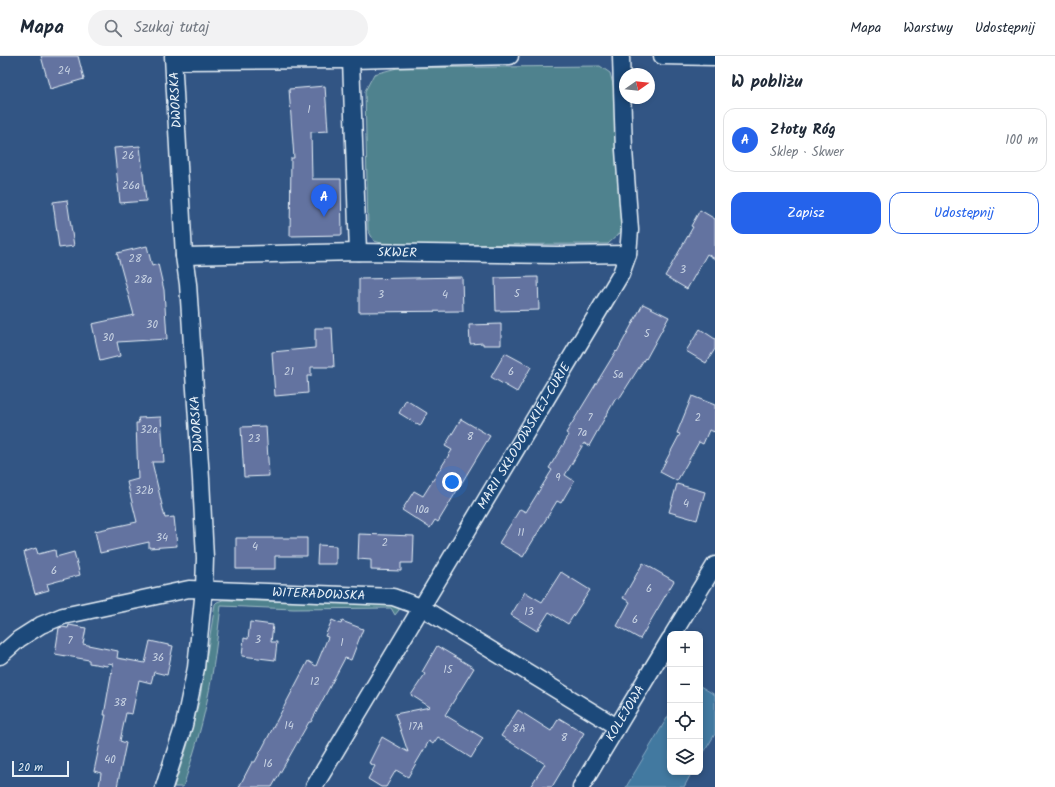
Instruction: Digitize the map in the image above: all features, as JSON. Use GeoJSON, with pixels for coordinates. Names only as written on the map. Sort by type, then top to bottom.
{"type":"FeatureCollection","features":[{"type":"Feature","properties":{"kind":"street"},"geometry":{"type":"LineString","coordinates":[[173,58],[351,60],[421,57],[510,56]]}},
{"type":"Feature","properties":{"kind":"street","name":"MARII SKŁODOWSKIEJ-CURIE"},"geometry":{"type":"LineString","coordinates":[[314,787],[621,274],[628,254],[630,230],[624,150],[622,56]]}},
{"type":"Feature","properties":{"kind":"street"},"geometry":{"type":"LineString","coordinates":[[662,56],[715,57]]}},
{"type":"Feature","properties":{"kind":"street","name":"DWORSKA"},"geometry":{"type":"LineString","coordinates":[[164,787],[184,725],[196,668],[204,589],[205,558],[188,284],[184,256],[173,58]]}},
{"type":"Feature","properties":{"kind":"street","name":"SKWER"},"geometry":{"type":"LineString","coordinates":[[351,60],[358,252],[557,255],[628,254]]}},
{"type":"Feature","properties":{"kind":"street"},"geometry":{"type":"LineString","coordinates":[[184,256],[358,252]]}},
{"type":"Feature","properties":{"kind":"street"},"geometry":{"type":"LineString","coordinates":[[675,631],[715,564]]}},
{"type":"Feature","properties":{"kind":"street","name":"WITERADOWSKA"},"geometry":{"type":"LineString","coordinates":[[0,656],[19,639],[41,625],[63,616],[189,589],[393,597],[421,607],[617,727]]}},
{"type":"Feature","properties":{"kind":"street","name":"KOLEJOWA"},"geometry":{"type":"LineString","coordinates":[[581,787],[667,644]]}},
{"type":"Feature","properties":{"kind":"green space"},"geometry":{"type":"Polygon","coordinates":[[[600,66],[610,73],[615,92],[621,232],[608,244],[389,245],[374,241],[368,230],[365,91],[374,74],[397,68],[600,66]]]}},
{"type":"Feature","properties":{"kind":"green space"},"geometry":{"type":"Polygon","coordinates":[[[223,600],[394,604],[399,606],[399,610],[395,615],[391,608],[294,609],[221,606],[212,678],[202,723],[183,787],[174,787],[187,747],[200,698],[215,604],[223,600]]]}},
{"type":"Feature","properties":{"kind":"water"},"geometry":{"type":"Polygon","coordinates":[[[703,688],[715,695],[715,734],[703,754],[703,688]]]}},
{"type":"Feature","properties":{"kind":"water"},"geometry":{"type":"Polygon","coordinates":[[[667,718],[667,775],[690,775],[684,787],[626,787],[667,718]]]}},
{"type":"Feature","properties":{"kind":"building"},"geometry":{"type":"Polygon","coordinates":[[[41,56],[78,56],[84,79],[50,89],[41,56]]]}},
{"type":"Feature","properties":{"kind":"building"},"geometry":{"type":"Polygon","coordinates":[[[325,86],[328,131],[311,132],[312,179],[341,179],[342,235],[290,236],[291,158],[294,158],[289,89],[325,86]]]}},
{"type":"Feature","properties":{"kind":"building"},"geometry":{"type":"Polygon","coordinates":[[[140,146],[146,201],[120,203],[114,148],[140,146]]]}},
{"type":"Feature","properties":{"kind":"building"},"geometry":{"type":"Polygon","coordinates":[[[67,200],[74,246],[59,248],[53,202],[67,200]]]}},
{"type":"Feature","properties":{"kind":"building"},"geometry":{"type":"Polygon","coordinates":[[[700,210],[715,219],[715,259],[707,254],[687,289],[665,276],[693,227],[691,226],[700,210]]]}},
{"type":"Feature","properties":{"kind":"building"},"geometry":{"type":"Polygon","coordinates":[[[147,246],[152,266],[158,264],[164,290],[167,339],[117,342],[120,356],[100,361],[92,324],[134,315],[117,253],[147,246]]]}},
{"type":"Feature","properties":{"kind":"building"},"geometry":{"type":"Polygon","coordinates":[[[462,277],[463,311],[359,312],[359,279],[462,277]]]}},
{"type":"Feature","properties":{"kind":"building"},"geometry":{"type":"Polygon","coordinates":[[[538,277],[539,310],[496,311],[495,278],[538,277]]]}},
{"type":"Feature","properties":{"kind":"building"},"geometry":{"type":"Polygon","coordinates":[[[643,304],[669,317],[646,359],[645,358],[619,399],[616,398],[589,446],[584,443],[565,475],[574,481],[561,503],[557,501],[523,557],[499,543],[520,509],[526,512],[552,470],[549,468],[569,435],[566,433],[616,351],[617,352],[643,304]]]}},
{"type":"Feature","properties":{"kind":"building"},"geometry":{"type":"Polygon","coordinates":[[[501,324],[501,345],[483,345],[483,343],[470,344],[469,325],[501,324]]]}},
{"type":"Feature","properties":{"kind":"building"},"geometry":{"type":"Polygon","coordinates":[[[315,328],[332,328],[334,367],[311,367],[311,376],[307,376],[308,393],[275,396],[272,352],[315,348],[315,328]]]}},
{"type":"Feature","properties":{"kind":"building"},"geometry":{"type":"Polygon","coordinates":[[[700,329],[715,339],[715,349],[706,363],[686,351],[700,329]]]}},
{"type":"Feature","properties":{"kind":"building"},"geometry":{"type":"Polygon","coordinates":[[[505,353],[531,367],[517,392],[491,377],[505,353]]]}},
{"type":"Feature","properties":{"kind":"building"},"geometry":{"type":"Polygon","coordinates":[[[692,396],[715,405],[715,432],[709,430],[703,444],[699,442],[677,481],[660,472],[680,434],[677,433],[692,396]]]}},
{"type":"Feature","properties":{"kind":"building"},"geometry":{"type":"Polygon","coordinates":[[[406,400],[427,413],[420,426],[399,413],[406,400]]]}},
{"type":"Feature","properties":{"kind":"building"},"geometry":{"type":"Polygon","coordinates":[[[161,417],[164,462],[152,462],[165,518],[174,517],[177,546],[149,548],[149,542],[100,553],[95,531],[137,522],[127,482],[138,479],[136,423],[139,423],[138,418],[161,417]]]}},
{"type":"Feature","properties":{"kind":"building"},"geometry":{"type":"Polygon","coordinates":[[[461,419],[490,436],[438,522],[435,520],[430,528],[402,510],[414,491],[423,496],[452,450],[445,446],[461,419]]]}},
{"type":"Feature","properties":{"kind":"building"},"geometry":{"type":"Polygon","coordinates":[[[266,426],[269,476],[244,477],[241,427],[266,426]]]}},
{"type":"Feature","properties":{"kind":"building"},"geometry":{"type":"Polygon","coordinates":[[[677,484],[705,492],[697,520],[669,512],[677,484]]]}},
{"type":"Feature","properties":{"kind":"building"},"geometry":{"type":"Polygon","coordinates":[[[359,534],[414,536],[413,563],[401,563],[401,571],[371,570],[371,560],[358,559],[359,534]]]}},
{"type":"Feature","properties":{"kind":"building"},"geometry":{"type":"Polygon","coordinates":[[[236,538],[307,538],[307,556],[275,556],[275,569],[236,569],[236,538]]]}},
{"type":"Feature","properties":{"kind":"building"},"geometry":{"type":"Polygon","coordinates":[[[318,545],[336,546],[336,564],[317,564],[318,545]]]}},
{"type":"Feature","properties":{"kind":"building"},"geometry":{"type":"Polygon","coordinates":[[[36,548],[38,554],[55,550],[56,557],[74,552],[80,575],[47,584],[49,590],[35,594],[24,552],[36,548]]]}},
{"type":"Feature","properties":{"kind":"building"},"geometry":{"type":"Polygon","coordinates":[[[643,563],[674,581],[640,639],[617,626],[630,602],[623,598],[643,563]]]}},
{"type":"Feature","properties":{"kind":"building"},"geometry":{"type":"Polygon","coordinates":[[[561,572],[590,590],[568,624],[549,612],[537,631],[511,615],[525,592],[542,602],[561,572]]]}},
{"type":"Feature","properties":{"kind":"building"},"geometry":{"type":"Polygon","coordinates":[[[332,620],[341,624],[342,621],[363,629],[351,660],[345,658],[311,722],[309,722],[272,787],[239,787],[252,762],[255,762],[308,661],[316,666],[328,637],[325,636],[332,620]]]}},
{"type":"Feature","properties":{"kind":"building"},"geometry":{"type":"Polygon","coordinates":[[[250,622],[273,625],[271,642],[277,642],[275,660],[242,656],[244,638],[248,639],[250,622]]]}},
{"type":"Feature","properties":{"kind":"building"},"geometry":{"type":"Polygon","coordinates":[[[69,625],[86,628],[83,644],[118,651],[117,658],[145,663],[150,641],[173,646],[167,675],[154,672],[151,683],[139,680],[132,714],[126,713],[120,741],[126,743],[117,787],[99,787],[101,773],[94,771],[106,715],[104,715],[113,664],[108,663],[107,666],[89,663],[89,660],[55,654],[59,628],[68,628],[69,625]]]}},
{"type":"Feature","properties":{"kind":"building"},"geometry":{"type":"Polygon","coordinates":[[[437,646],[474,668],[445,715],[483,738],[471,758],[438,737],[433,744],[429,741],[408,777],[396,770],[386,787],[381,787],[368,779],[375,766],[369,763],[382,737],[408,752],[395,714],[430,707],[411,695],[425,674],[422,672],[437,646]]]}},
{"type":"Feature","properties":{"kind":"building"},"geometry":{"type":"Polygon","coordinates":[[[518,710],[551,731],[559,718],[584,733],[552,787],[530,787],[545,764],[501,736],[518,710]]]}},
{"type":"Feature","properties":{"kind":"place","name":"Złoty Róg"},"geometry":{"type":"Point","coordinates":[324,217]}}]}
